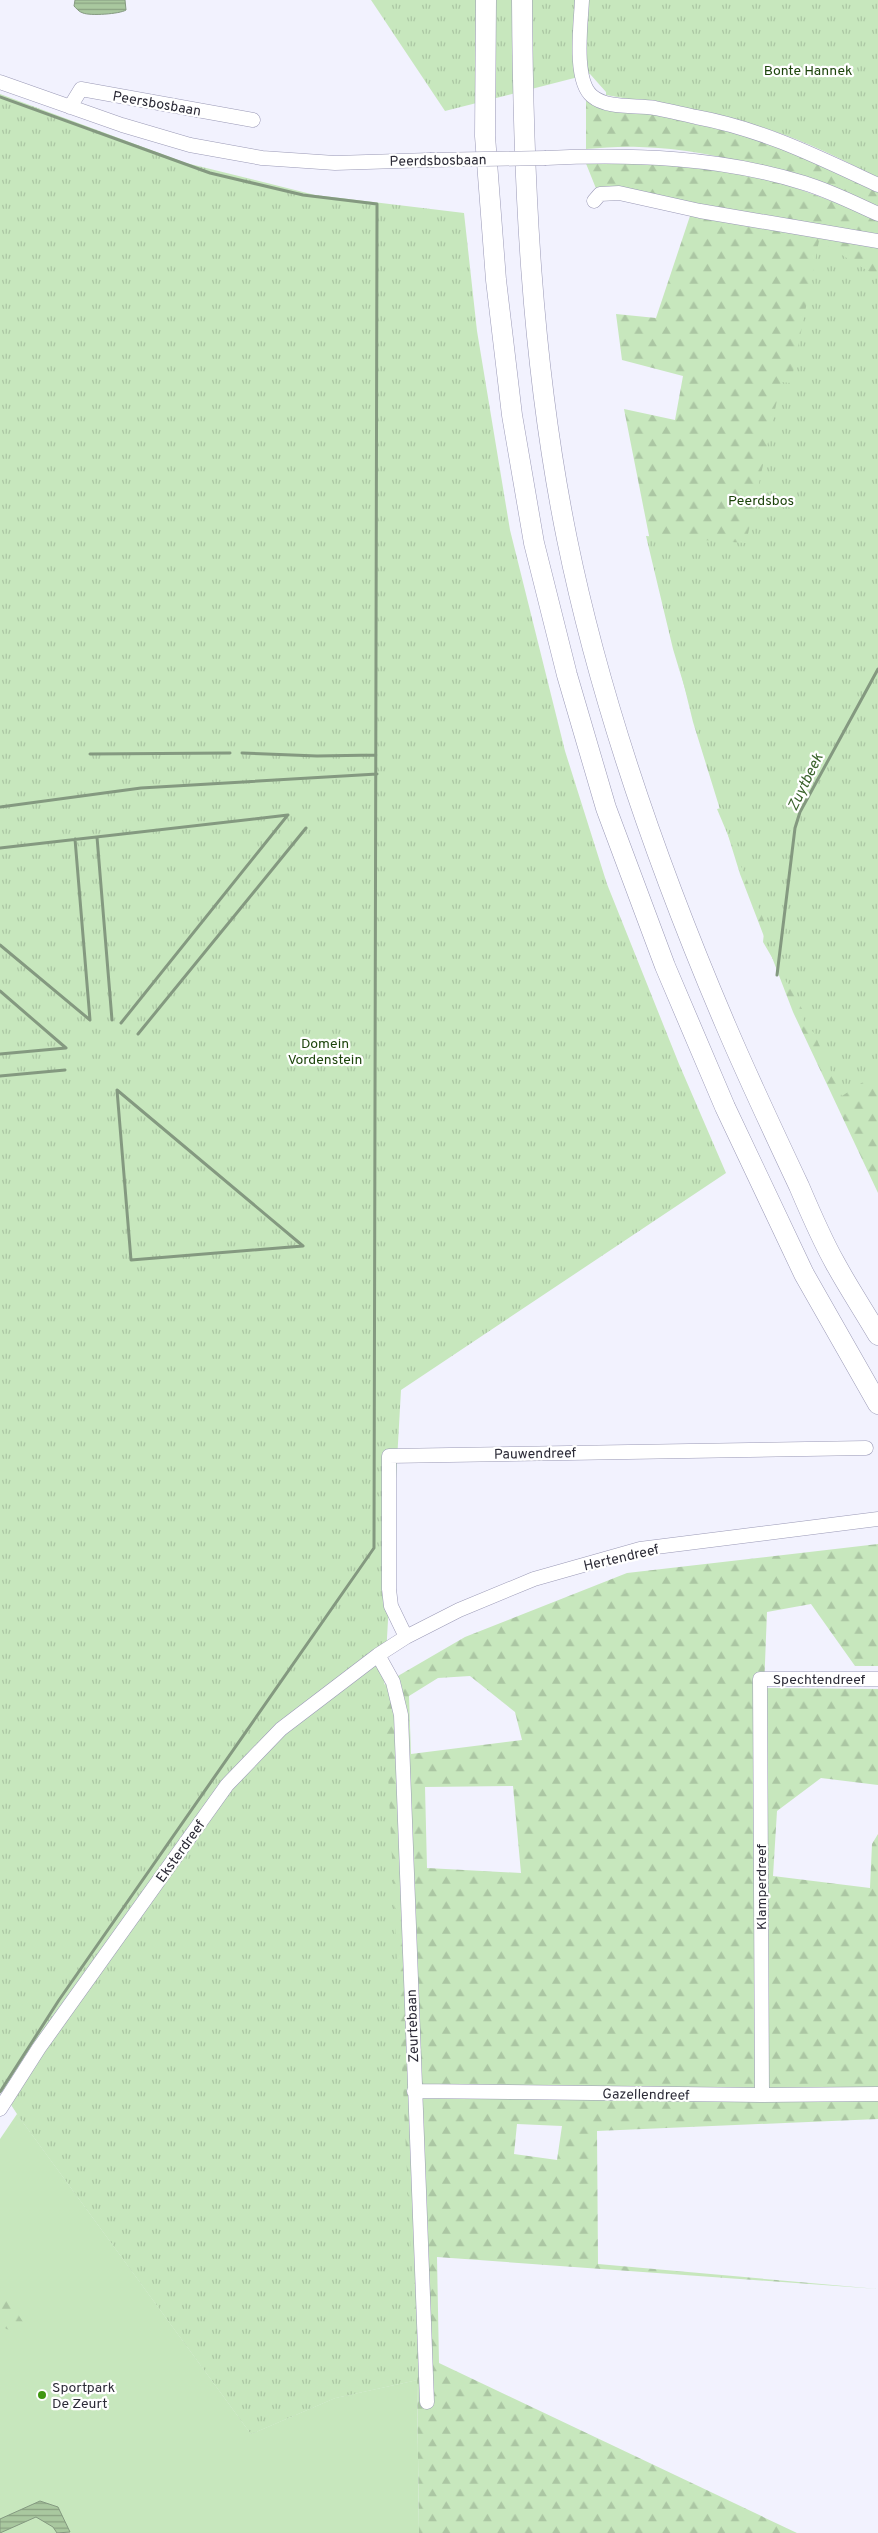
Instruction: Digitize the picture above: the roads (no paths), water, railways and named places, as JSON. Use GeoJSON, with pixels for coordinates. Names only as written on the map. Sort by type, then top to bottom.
{"type":"FeatureCollection","features":[{"type":"Feature","properties":{"kind":"highway"},"geometry":{"type":"LineString","coordinates":[[486,0],[485,136],[496,280],[506,367],[534,543],[567,675],[606,808],[665,966],[725,1107],[804,1274],[878,1404]]}},
{"type":"Feature","properties":{"kind":"highway"},"geometry":{"type":"LineString","coordinates":[[522,0],[523,135],[531,278],[546,411],[567,539],[597,665],[639,801],[698,960],[754,1091],[833,1260],[878,1335]]}},
{"type":"Feature","properties":{"kind":"street"},"geometry":{"type":"LineString","coordinates":[[582,0],[580,57],[583,83],[592,96],[609,104],[655,108],[744,128],[807,150],[878,185]]}},
{"type":"Feature","properties":{"kind":"street","name":"Peerdsbosbaan"},"geometry":{"type":"LineString","coordinates":[[0,82],[190,146],[262,158],[335,163],[640,156],[726,164],[806,184],[878,214]]}},
{"type":"Feature","properties":{"kind":"street","name":"Peersbosbaan"},"geometry":{"type":"LineString","coordinates":[[70,107],[80,89],[253,120]]}},
{"type":"Feature","properties":{"kind":"street"},"geometry":{"type":"LineString","coordinates":[[594,201],[600,194],[619,193],[700,211],[878,241]]}},
{"type":"Feature","properties":{"kind":"street","name":"Pauwendreef"},"geometry":{"type":"LineString","coordinates":[[406,1637],[391,1606],[389,1589],[389,1456],[866,1448]]}},
{"type":"Feature","properties":{"kind":"street","name":"Hertendreef"},"geometry":{"type":"LineString","coordinates":[[406,1637],[459,1610],[534,1579],[640,1550],[878,1519]]}},
{"type":"Feature","properties":{"kind":"street","name":"Eksterdreef"},"geometry":{"type":"LineString","coordinates":[[0,2109],[39,2048],[228,1785],[281,1729],[406,1637]]}},
{"type":"Feature","properties":{"kind":"street","name":"Zeurtebaan"},"geometry":{"type":"LineString","coordinates":[[378,1656],[393,1682],[401,1715],[426,2402]]}},
{"type":"Feature","properties":{"kind":"street","name":"Spechtendreef"},"geometry":{"type":"LineString","coordinates":[[760,1679],[878,1679]]}},
{"type":"Feature","properties":{"kind":"street","name":"Klamperdreef"},"geometry":{"type":"LineString","coordinates":[[760,1679],[762,2095]]}},
{"type":"Feature","properties":{"kind":"street","name":"Gazellendreef"},"geometry":{"type":"LineString","coordinates":[[414,2091],[762,2095],[878,2094]]}},
{"type":"Feature","properties":{"kind":"waterway"},"geometry":{"type":"LineString","coordinates":[[0,97],[210,173],[303,195],[377,204],[374,1548],[59,2000],[0,2092]]}},
{"type":"Feature","properties":{"kind":"waterway","name":"Zuytbeek"},"geometry":{"type":"LineString","coordinates":[[777,975],[795,828],[800,812],[878,669]]}},
{"type":"Feature","properties":{"kind":"waterway"},"geometry":{"type":"LineString","coordinates":[[90,754],[230,753]]}},
{"type":"Feature","properties":{"kind":"waterway"},"geometry":{"type":"LineString","coordinates":[[242,753],[317,756],[376,755]]}},
{"type":"Feature","properties":{"kind":"waterway"},"geometry":{"type":"LineString","coordinates":[[0,807],[141,788],[377,774]]}},
{"type":"Feature","properties":{"kind":"waterway"},"geometry":{"type":"LineString","coordinates":[[0,848],[288,815]]}},
{"type":"Feature","properties":{"kind":"waterway"},"geometry":{"type":"LineString","coordinates":[[121,1023],[287,816]]}},
{"type":"Feature","properties":{"kind":"waterway"},"geometry":{"type":"LineString","coordinates":[[138,1034],[306,828]]}},
{"type":"Feature","properties":{"kind":"waterway"},"geometry":{"type":"LineString","coordinates":[[97,837],[112,1020]]}},
{"type":"Feature","properties":{"kind":"waterway"},"geometry":{"type":"LineString","coordinates":[[0,945],[90,1020],[75,839]]}},
{"type":"Feature","properties":{"kind":"waterway"},"geometry":{"type":"LineString","coordinates":[[0,991],[66,1048],[0,1054]]}},
{"type":"Feature","properties":{"kind":"waterway"},"geometry":{"type":"LineString","coordinates":[[0,1076],[65,1070]]}},
{"type":"Feature","properties":{"kind":"waterway"},"geometry":{"type":"LineString","coordinates":[[117,1090],[303,1246],[131,1260],[117,1090]]}},
{"type":"Feature","properties":{"kind":"place","name":"Sportpark De Zeurt"},"geometry":{"type":"Point","coordinates":[42,2395]}},
{"type":"Feature","properties":{"kind":"park label","name":"Bonte Hannek"},"geometry":{"type":"Point","coordinates":[808,70]}},
{"type":"Feature","properties":{"kind":"park label","name":"Peerdsbos"},"geometry":{"type":"Point","coordinates":[761,500]}},
{"type":"Feature","properties":{"kind":"park label","name":"Domein Vordenstein"},"geometry":{"type":"Point","coordinates":[325,1052]}}]}
